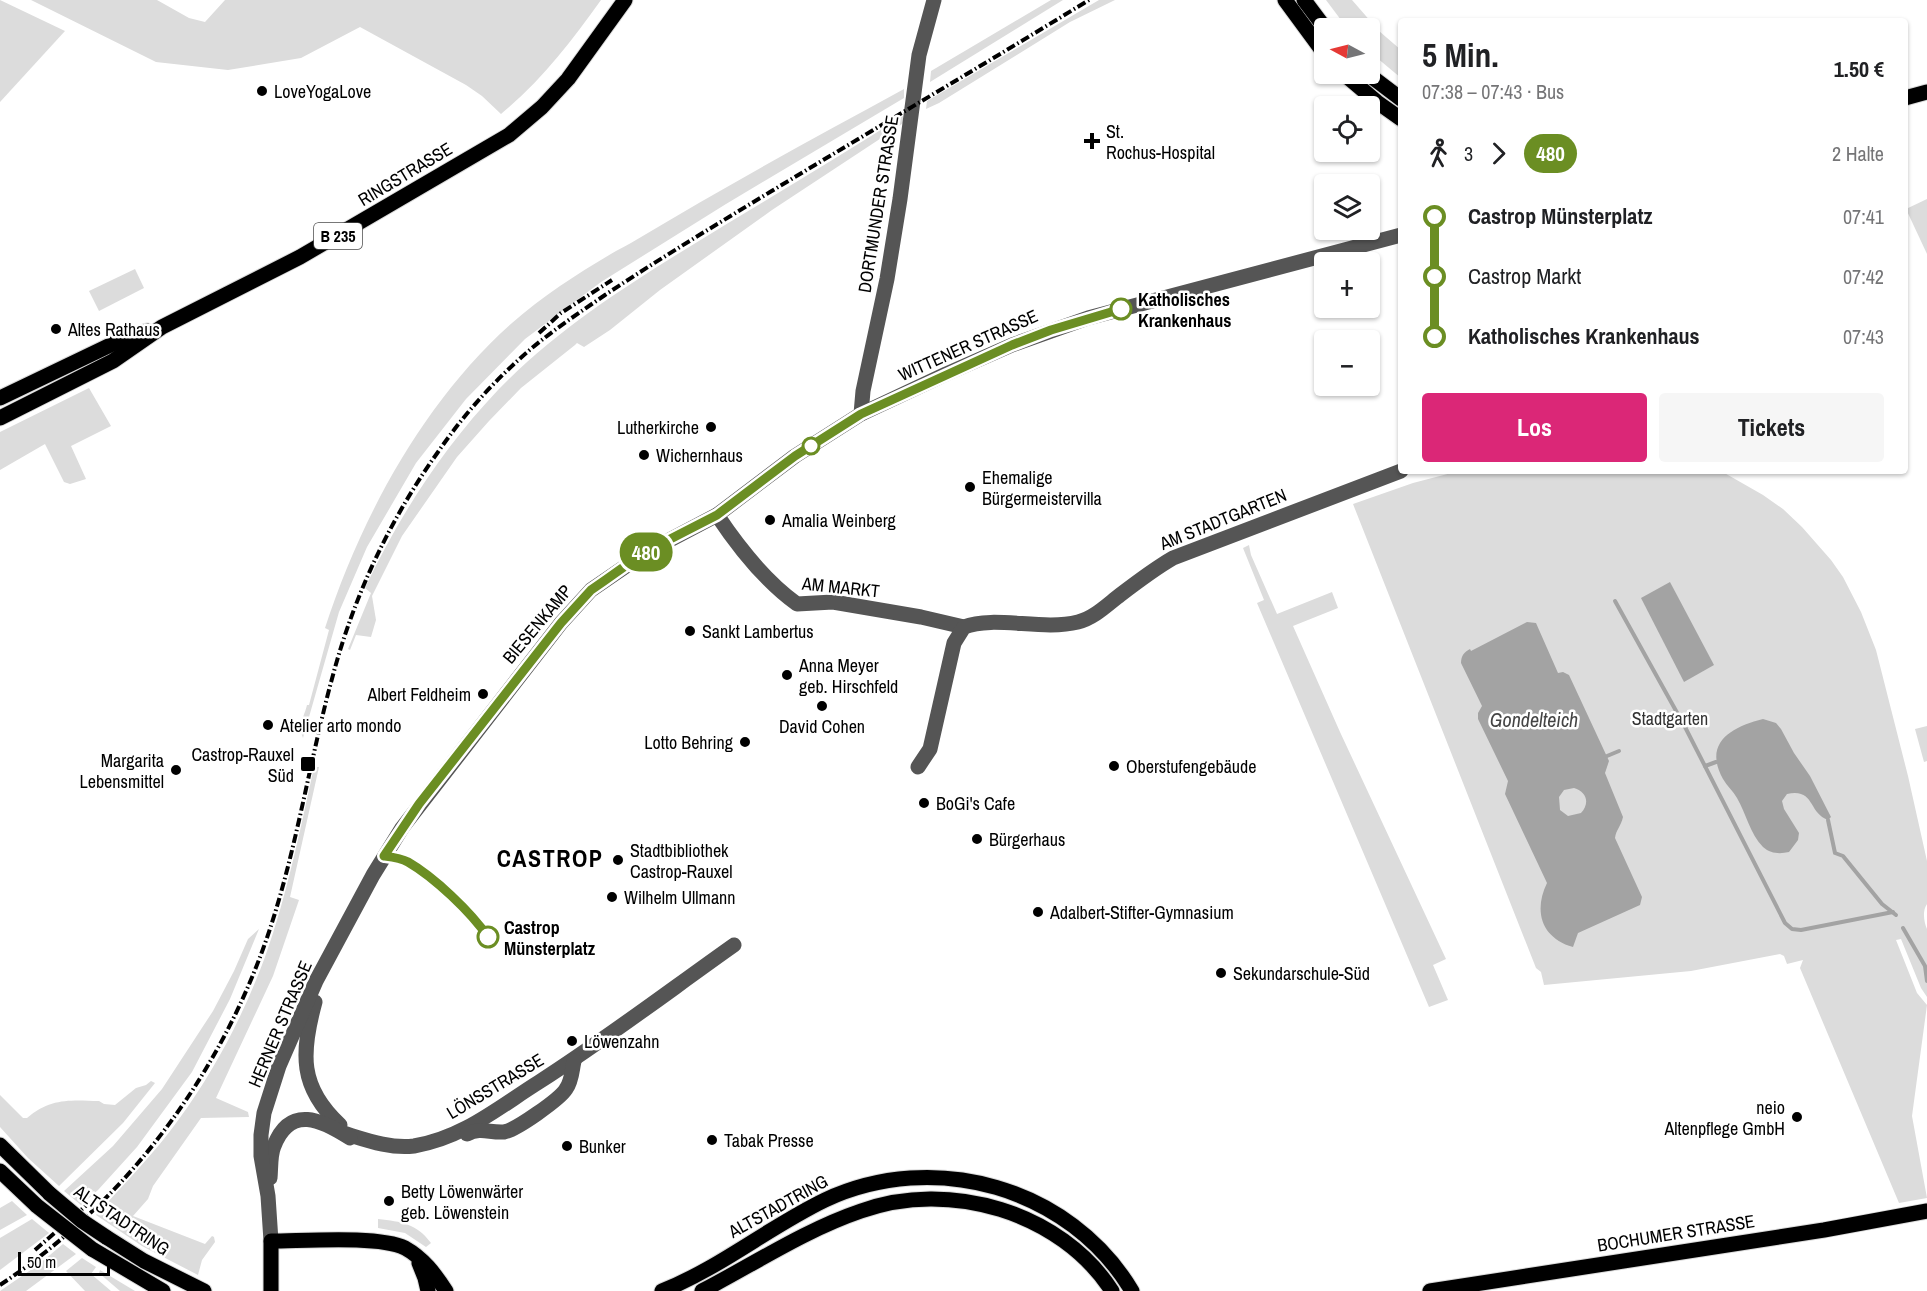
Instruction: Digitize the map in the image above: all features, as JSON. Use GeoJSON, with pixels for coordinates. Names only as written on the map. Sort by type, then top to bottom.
{"type":"FeatureCollection","features":[{"type":"Feature","properties":{"kind":"main road","name":"RINGSTRASSE"},"geometry":{"type":"LineString","coordinates":[[0,418],[113,361],[162,327],[300,257],[509,135],[542,107],[568,79],[626,0]]}},
{"type":"Feature","properties":{"kind":"main road"},"geometry":{"type":"LineString","coordinates":[[1285,0],[1314,39]]}},
{"type":"Feature","properties":{"kind":"main road"},"geometry":{"type":"LineString","coordinates":[[1304,0],[1318,18]]}},
{"type":"Feature","properties":{"kind":"main road"},"geometry":{"type":"LineString","coordinates":[[1380,83],[1398,97]]}},
{"type":"Feature","properties":{"kind":"main road"},"geometry":{"type":"LineString","coordinates":[[1356,84],[1398,117]]}},
{"type":"Feature","properties":{"kind":"main road"},"geometry":{"type":"LineString","coordinates":[[1908,97],[1927,92]]}},
{"type":"Feature","properties":{"kind":"main road","name":"RINGSTRASSE"},"geometry":{"type":"LineString","coordinates":[[0,398],[123,339],[162,327]]}},
{"type":"Feature","properties":{"kind":"main road","name":"ALTSTADTRING"},"geometry":{"type":"LineString","coordinates":[[0,1145],[50,1194],[82,1221],[144,1261],[204,1291]]}},
{"type":"Feature","properties":{"kind":"main road"},"geometry":{"type":"LineString","coordinates":[[0,1171],[37,1206],[92,1249],[163,1291]]}},
{"type":"Feature","properties":{"kind":"main road","name":"ALTSTADTRING"},"geometry":{"type":"LineString","coordinates":[[662,1291],[692,1277],[801,1212],[845,1192],[891,1179],[926,1177],[967,1180],[1006,1189],[1042,1206],[1083,1234],[1125,1279],[1132,1291]]}},
{"type":"Feature","properties":{"kind":"main road"},"geometry":{"type":"LineString","coordinates":[[947,1200],[950,1178]]}},
{"type":"Feature","properties":{"kind":"main road"},"geometry":{"type":"LineString","coordinates":[[964,1202],[967,1180]]}},
{"type":"Feature","properties":{"kind":"main road"},"geometry":{"type":"LineString","coordinates":[[702,1291],[833,1222],[862,1210],[920,1199],[964,1202],[1010,1213],[1055,1234],[1093,1266],[1112,1291]]}},
{"type":"Feature","properties":{"kind":"main road","name":"BOCHUMER STRASSE"},"geometry":{"type":"LineString","coordinates":[[1430,1291],[1824,1230],[1927,1211]]}},
{"type":"Feature","properties":{"kind":"main road"},"geometry":{"type":"LineString","coordinates":[[271,1241],[388,1242],[407,1249],[428,1266],[446,1291]]}},
{"type":"Feature","properties":{"kind":"main road","name":"HERNER STRASSE"},"geometry":{"type":"LineString","coordinates":[[271,1241],[272,1291]]}},
{"type":"Feature","properties":{"kind":"main road"},"geometry":{"type":"LineString","coordinates":[[417,1257],[428,1291]]}},
{"type":"Feature","properties":{"kind":"street","name":"DORTMUNDER STRASSE"},"geometry":{"type":"LineString","coordinates":[[861,414],[863,391],[887,279],[900,199],[919,55],[934,0]]}},
{"type":"Feature","properties":{"kind":"street","name":"WITTENER STRASSE"},"geometry":{"type":"LineString","coordinates":[[717,515],[795,456],[861,414],[946,374],[1051,330],[1101,314],[1398,236]]}},
{"type":"Feature","properties":{"kind":"street","name":"AM STADTGARTEN"},"geometry":{"type":"LineString","coordinates":[[964,627],[982,623],[1050,626],[1081,621],[1095,614],[1173,558],[1332,495],[1398,472]]}},
{"type":"Feature","properties":{"kind":"street","name":"AM MARKT"},"geometry":{"type":"LineString","coordinates":[[717,515],[772,585],[797,604],[833,602],[964,627]]}},
{"type":"Feature","properties":{"kind":"street","name":"BIESENKAMP"},"geometry":{"type":"LineString","coordinates":[[384,856],[413,812],[561,623],[591,590],[645,552],[717,515]]}},
{"type":"Feature","properties":{"kind":"street"},"geometry":{"type":"LineString","coordinates":[[918,767],[930,749],[954,643],[964,627]]}},
{"type":"Feature","properties":{"kind":"street","name":"HERNER STRASSE"},"geometry":{"type":"LineString","coordinates":[[271,1241],[268,1196],[261,1156],[264,1113],[279,1066],[316,981],[384,856]]}},
{"type":"Feature","properties":{"kind":"street","name":"LÖNSSTRASSE"},"geometry":{"type":"LineString","coordinates":[[329,960],[311,1015],[305,1049],[306,1067],[312,1089],[339,1125],[371,1144],[412,1146],[443,1140],[478,1123],[574,1061],[734,945]]}},
{"type":"Feature","properties":{"kind":"street","name":"LÖNSSTRASSE"},"geometry":{"type":"LineString","coordinates":[[268,1196],[273,1148],[282,1130],[297,1120],[309,1118],[322,1121],[343,1133],[391,1152],[408,1152],[444,1145],[475,1130],[506,1132],[557,1100],[567,1089],[574,1061]]}},
{"type":"Feature","properties":{"kind":"green space"},"geometry":{"type":"Polygon","coordinates":[[[0,0],[65,31],[0,102],[0,0]]]}},
{"type":"Feature","properties":{"kind":"green space"},"geometry":{"type":"Polygon","coordinates":[[[31,0],[157,0],[189,18],[205,22],[225,0],[601,0],[555,60],[530,88],[501,114],[466,85],[360,27],[301,58],[228,70],[156,62],[31,0]]]}},
{"type":"Feature","properties":{"kind":"green space"},"geometry":{"type":"Polygon","coordinates":[[[1051,0],[1063,0],[930,82],[931,71],[1051,0]]]}},
{"type":"Feature","properties":{"kind":"green space"},"geometry":{"type":"Polygon","coordinates":[[[1099,0],[1115,0],[1070,22],[926,109],[927,101],[1099,0]]]}},
{"type":"Feature","properties":{"kind":"green space"},"geometry":{"type":"Polygon","coordinates":[[[1326,0],[1352,0],[1368,18],[1340,18],[1326,0]]]}},
{"type":"Feature","properties":{"kind":"green space"},"geometry":{"type":"Polygon","coordinates":[[[1380,32],[1398,47],[1398,75],[1380,60],[1380,32]]]}},
{"type":"Feature","properties":{"kind":"green space"},"geometry":{"type":"Polygon","coordinates":[[[904,89],[904,98],[601,282],[525,339],[466,399],[416,463],[367,547],[339,612],[303,738],[302,721],[307,705],[309,705],[329,630],[325,628],[357,544],[399,463],[451,388],[480,354],[512,323],[549,293],[589,267],[904,89]]]}},
{"type":"Feature","properties":{"kind":"green space"},"geometry":{"type":"Polygon","coordinates":[[[903,116],[903,123],[898,127],[772,210],[660,290],[610,330],[584,347],[577,343],[521,388],[457,457],[402,536],[372,596],[376,620],[371,637],[356,635],[350,650],[348,649],[371,593],[365,588],[408,509],[459,435],[523,365],[606,300],[903,116]]]}},
{"type":"Feature","properties":{"kind":"green space"},"geometry":{"type":"Polygon","coordinates":[[[1927,199],[1927,254],[1908,213],[1908,208],[1927,199]]]}},
{"type":"Feature","properties":{"kind":"green space"},"geometry":{"type":"Polygon","coordinates":[[[135,269],[144,288],[99,311],[89,291],[135,269]]]}},
{"type":"Feature","properties":{"kind":"green space"},"geometry":{"type":"Polygon","coordinates":[[[89,388],[111,426],[71,446],[86,479],[70,484],[64,482],[45,444],[0,470],[0,432],[89,388]]]}},
{"type":"Feature","properties":{"kind":"green space","name":"Stadtgarten"},"geometry":{"type":"Polygon","coordinates":[[[1448,474],[1726,474],[1783,509],[1831,560],[1843,577],[1861,612],[1876,650],[1927,861],[1927,904],[1924,916],[1927,929],[1927,997],[1901,939],[1896,940],[1917,993],[1927,1005],[1912,1116],[1927,1198],[1899,1203],[1800,968],[1803,960],[1787,964],[1784,956],[1780,954],[1691,971],[1544,985],[1541,972],[1536,968],[1353,504],[1413,483],[1448,474]]]}},
{"type":"Feature","properties":{"kind":"green space"},"geometry":{"type":"Polygon","coordinates":[[[1249,545],[1251,555],[1277,614],[1332,592],[1338,608],[1293,626],[1446,959],[1433,965],[1448,1000],[1429,1007],[1257,603],[1264,600],[1243,548],[1249,545]]]}},
{"type":"Feature","properties":{"kind":"green space"},"geometry":{"type":"Polygon","coordinates":[[[1927,726],[1927,761],[1924,762],[1915,729],[1927,726]]]}},
{"type":"Feature","properties":{"kind":"green space"},"geometry":{"type":"Polygon","coordinates":[[[314,767],[319,767],[290,897],[299,900],[273,976],[216,1098],[248,1112],[249,1117],[201,1118],[153,1186],[148,1199],[133,1216],[205,1244],[212,1236],[214,1237],[215,1242],[202,1260],[198,1275],[142,1246],[96,1215],[149,1157],[179,1119],[205,1081],[238,1020],[265,957],[280,910],[314,767]]]}},
{"type":"Feature","properties":{"kind":"green space"},"geometry":{"type":"Polygon","coordinates":[[[259,929],[230,999],[192,1072],[137,1147],[98,1190],[81,1205],[64,1191],[113,1146],[162,1089],[213,1011],[248,939],[259,929]]]}},
{"type":"Feature","properties":{"kind":"green space"},"geometry":{"type":"Polygon","coordinates":[[[151,1081],[155,1083],[123,1123],[59,1186],[28,1158],[0,1127],[0,1095],[23,1118],[27,1118],[44,1107],[61,1102],[99,1101],[115,1105],[136,1088],[151,1081]]]}},
{"type":"Feature","properties":{"kind":"green space"},"geometry":{"type":"Polygon","coordinates":[[[12,1201],[27,1215],[0,1230],[0,1208],[12,1201]]]}},
{"type":"Feature","properties":{"kind":"green space"},"geometry":{"type":"Polygon","coordinates":[[[32,1219],[49,1233],[0,1270],[0,1238],[32,1219]]]}},
{"type":"Feature","properties":{"kind":"green space"},"geometry":{"type":"Polygon","coordinates":[[[378,1219],[414,1227],[431,1243],[426,1247],[405,1233],[378,1228],[378,1219]]]}},
{"type":"Feature","properties":{"kind":"green space"},"geometry":{"type":"Polygon","coordinates":[[[63,1244],[76,1254],[26,1291],[0,1291],[38,1265],[63,1244]]]}},
{"type":"Feature","properties":{"kind":"green space"},"geometry":{"type":"Polygon","coordinates":[[[82,1258],[96,1267],[91,1274],[111,1291],[85,1291],[66,1271],[82,1258]]]}},
{"type":"Feature","properties":{"kind":"green space"},"geometry":{"type":"Polygon","coordinates":[[[100,1270],[135,1291],[120,1291],[99,1273],[100,1270]]]}},
{"type":"Feature","properties":{"kind":"water"},"geometry":{"type":"Polygon","coordinates":[[[1670,582],[1714,665],[1684,682],[1641,598],[1670,582]]]}},
{"type":"Feature","properties":{"kind":"water","name":"Gondelteich"},"geometry":{"type":"Polygon","coordinates":[[[1527,622],[1536,623],[1558,673],[1563,672],[1569,675],[1609,761],[1605,773],[1623,817],[1615,838],[1642,897],[1640,905],[1578,933],[1573,947],[1554,937],[1543,923],[1541,904],[1547,883],[1505,794],[1508,781],[1478,719],[1482,706],[1461,663],[1465,653],[1470,649],[1471,651],[1527,622]],[[1574,788],[1564,790],[1559,797],[1560,810],[1568,816],[1581,813],[1586,805],[1586,798],[1574,788]]]}},
{"type":"Feature","properties":{"kind":"water"},"geometry":{"type":"Polygon","coordinates":[[[1763,719],[1776,723],[1781,729],[1810,776],[1831,817],[1828,820],[1822,817],[1802,795],[1787,794],[1782,801],[1784,809],[1799,833],[1798,840],[1786,853],[1769,851],[1759,842],[1737,798],[1723,779],[1716,756],[1718,746],[1731,732],[1763,719]]]}},
{"type":"Feature","properties":{"kind":"waterway"},"geometry":{"type":"LineString","coordinates":[[1615,601],[1680,718]]}},
{"type":"Feature","properties":{"kind":"waterway"},"geometry":{"type":"LineString","coordinates":[[1684,725],[1785,923],[1792,929],[1801,930],[1893,912]]}},
{"type":"Feature","properties":{"kind":"waterway"},"geometry":{"type":"LineString","coordinates":[[1607,756],[1619,751]]}},
{"type":"Feature","properties":{"kind":"waterway"},"geometry":{"type":"LineString","coordinates":[[1705,766],[1716,762]]}},
{"type":"Feature","properties":{"kind":"waterway"},"geometry":{"type":"LineString","coordinates":[[1828,820],[1835,853],[1843,856],[1882,904],[1896,915]]}},
{"type":"Feature","properties":{"kind":"waterway"},"geometry":{"type":"LineString","coordinates":[[1903,928],[1925,966],[1927,981]]}},
{"type":"Feature","properties":{"kind":"railway"},"geometry":{"type":"LineString","coordinates":[[0,1285],[44,1253],[85,1218],[123,1180],[190,1094],[218,1048],[242,999],[274,916],[293,848],[333,675],[363,587],[404,504],[438,452],[473,406],[524,355],[605,295],[728,217],[1089,0]]}},
{"type":"Feature","properties":{"kind":"railway"},"geometry":{"type":"LineString","coordinates":[[539,333],[561,313],[612,280]]}},
{"type":"Feature","properties":{"kind":"railway"},"geometry":{"type":"LineString","coordinates":[[35,1250],[89,1203]]}},
{"type":"Feature","properties":{"kind":"bus line","name":"480"},"geometry":{"type":"LineString","coordinates":[[488,937],[445,890],[409,862],[384,856],[410,816],[471,737],[561,623],[591,590],[645,552],[692,530],[717,515],[795,456],[861,414],[1012,345],[1051,330],[1121,309]]}},
{"type":"Feature","properties":{"kind":"place","name":"LoveYogaLove"},"geometry":{"type":"Point","coordinates":[262,91]}},
{"type":"Feature","properties":{"kind":"place","name":"St. Rochus-Hospital"},"geometry":{"type":"Point","coordinates":[1092,141]}},
{"type":"Feature","properties":{"kind":"place","name":"Katholisches Krankenhaus"},"geometry":{"type":"Point","coordinates":[1121,309]}},
{"type":"Feature","properties":{"kind":"place","name":"Altes Rathaus"},"geometry":{"type":"Point","coordinates":[56,329]}},
{"type":"Feature","properties":{"kind":"place","name":"Lutherkirche"},"geometry":{"type":"Point","coordinates":[711,427]}},
{"type":"Feature","properties":{"kind":"place","name":"Wichernhaus"},"geometry":{"type":"Point","coordinates":[644,455]}},
{"type":"Feature","properties":{"kind":"place","name":"Ehemalige Bürgermeistervilla"},"geometry":{"type":"Point","coordinates":[970,487]}},
{"type":"Feature","properties":{"kind":"place","name":"Amalia Weinberg"},"geometry":{"type":"Point","coordinates":[770,520]}},
{"type":"Feature","properties":{"kind":"place","name":"Sankt Lambertus"},"geometry":{"type":"Point","coordinates":[690,631]}},
{"type":"Feature","properties":{"kind":"place","name":"Anna Meyer geb. Hirschfeld"},"geometry":{"type":"Point","coordinates":[787,675]}},
{"type":"Feature","properties":{"kind":"place","name":"Albert Feldheim"},"geometry":{"type":"Point","coordinates":[483,694]}},
{"type":"Feature","properties":{"kind":"place","name":"David Cohen"},"geometry":{"type":"Point","coordinates":[822,706]}},
{"type":"Feature","properties":{"kind":"place","name":"Atelier arto mondo"},"geometry":{"type":"Point","coordinates":[268,725]}},
{"type":"Feature","properties":{"kind":"place","name":"Lotto Behring"},"geometry":{"type":"Point","coordinates":[745,742]}},
{"type":"Feature","properties":{"kind":"place","name":"Castrop-Rauxel Süd"},"geometry":{"type":"Point","coordinates":[308,764]}},
{"type":"Feature","properties":{"kind":"place","name":"Oberstufengebäude"},"geometry":{"type":"Point","coordinates":[1114,766]}},
{"type":"Feature","properties":{"kind":"place","name":"Margarita Lebensmittel"},"geometry":{"type":"Point","coordinates":[176,770]}},
{"type":"Feature","properties":{"kind":"place","name":"BoGi's Cafe"},"geometry":{"type":"Point","coordinates":[924,803]}},
{"type":"Feature","properties":{"kind":"place","name":"Bürgerhaus"},"geometry":{"type":"Point","coordinates":[977,839]}},
{"type":"Feature","properties":{"kind":"place","name":"Stadtbibliothek Castrop-Rauxel"},"geometry":{"type":"Point","coordinates":[618,860]}},
{"type":"Feature","properties":{"kind":"place","name":"Wilhelm Ullmann"},"geometry":{"type":"Point","coordinates":[612,897]}},
{"type":"Feature","properties":{"kind":"place","name":"Adalbert-Stifter-Gymnasium"},"geometry":{"type":"Point","coordinates":[1038,912]}},
{"type":"Feature","properties":{"kind":"place","name":"Castrop Münsterplatz"},"geometry":{"type":"Point","coordinates":[488,937]}},
{"type":"Feature","properties":{"kind":"place","name":"Sekundarschule-Süd"},"geometry":{"type":"Point","coordinates":[1221,973]}},
{"type":"Feature","properties":{"kind":"place","name":"Löwenzahn"},"geometry":{"type":"Point","coordinates":[572,1041]}},
{"type":"Feature","properties":{"kind":"place","name":"neio Altenpflege GmbH"},"geometry":{"type":"Point","coordinates":[1797,1117]}},
{"type":"Feature","properties":{"kind":"place","name":"Tabak Presse"},"geometry":{"type":"Point","coordinates":[712,1140]}},
{"type":"Feature","properties":{"kind":"place","name":"Bunker"},"geometry":{"type":"Point","coordinates":[567,1146]}},
{"type":"Feature","properties":{"kind":"place","name":"Betty Löwenwärter geb. Löwenstein"},"geometry":{"type":"Point","coordinates":[389,1201]}},
{"type":"Feature","properties":{"kind":"district","name":"CASTROP"},"geometry":{"type":"Point","coordinates":[550,858]}}]}
